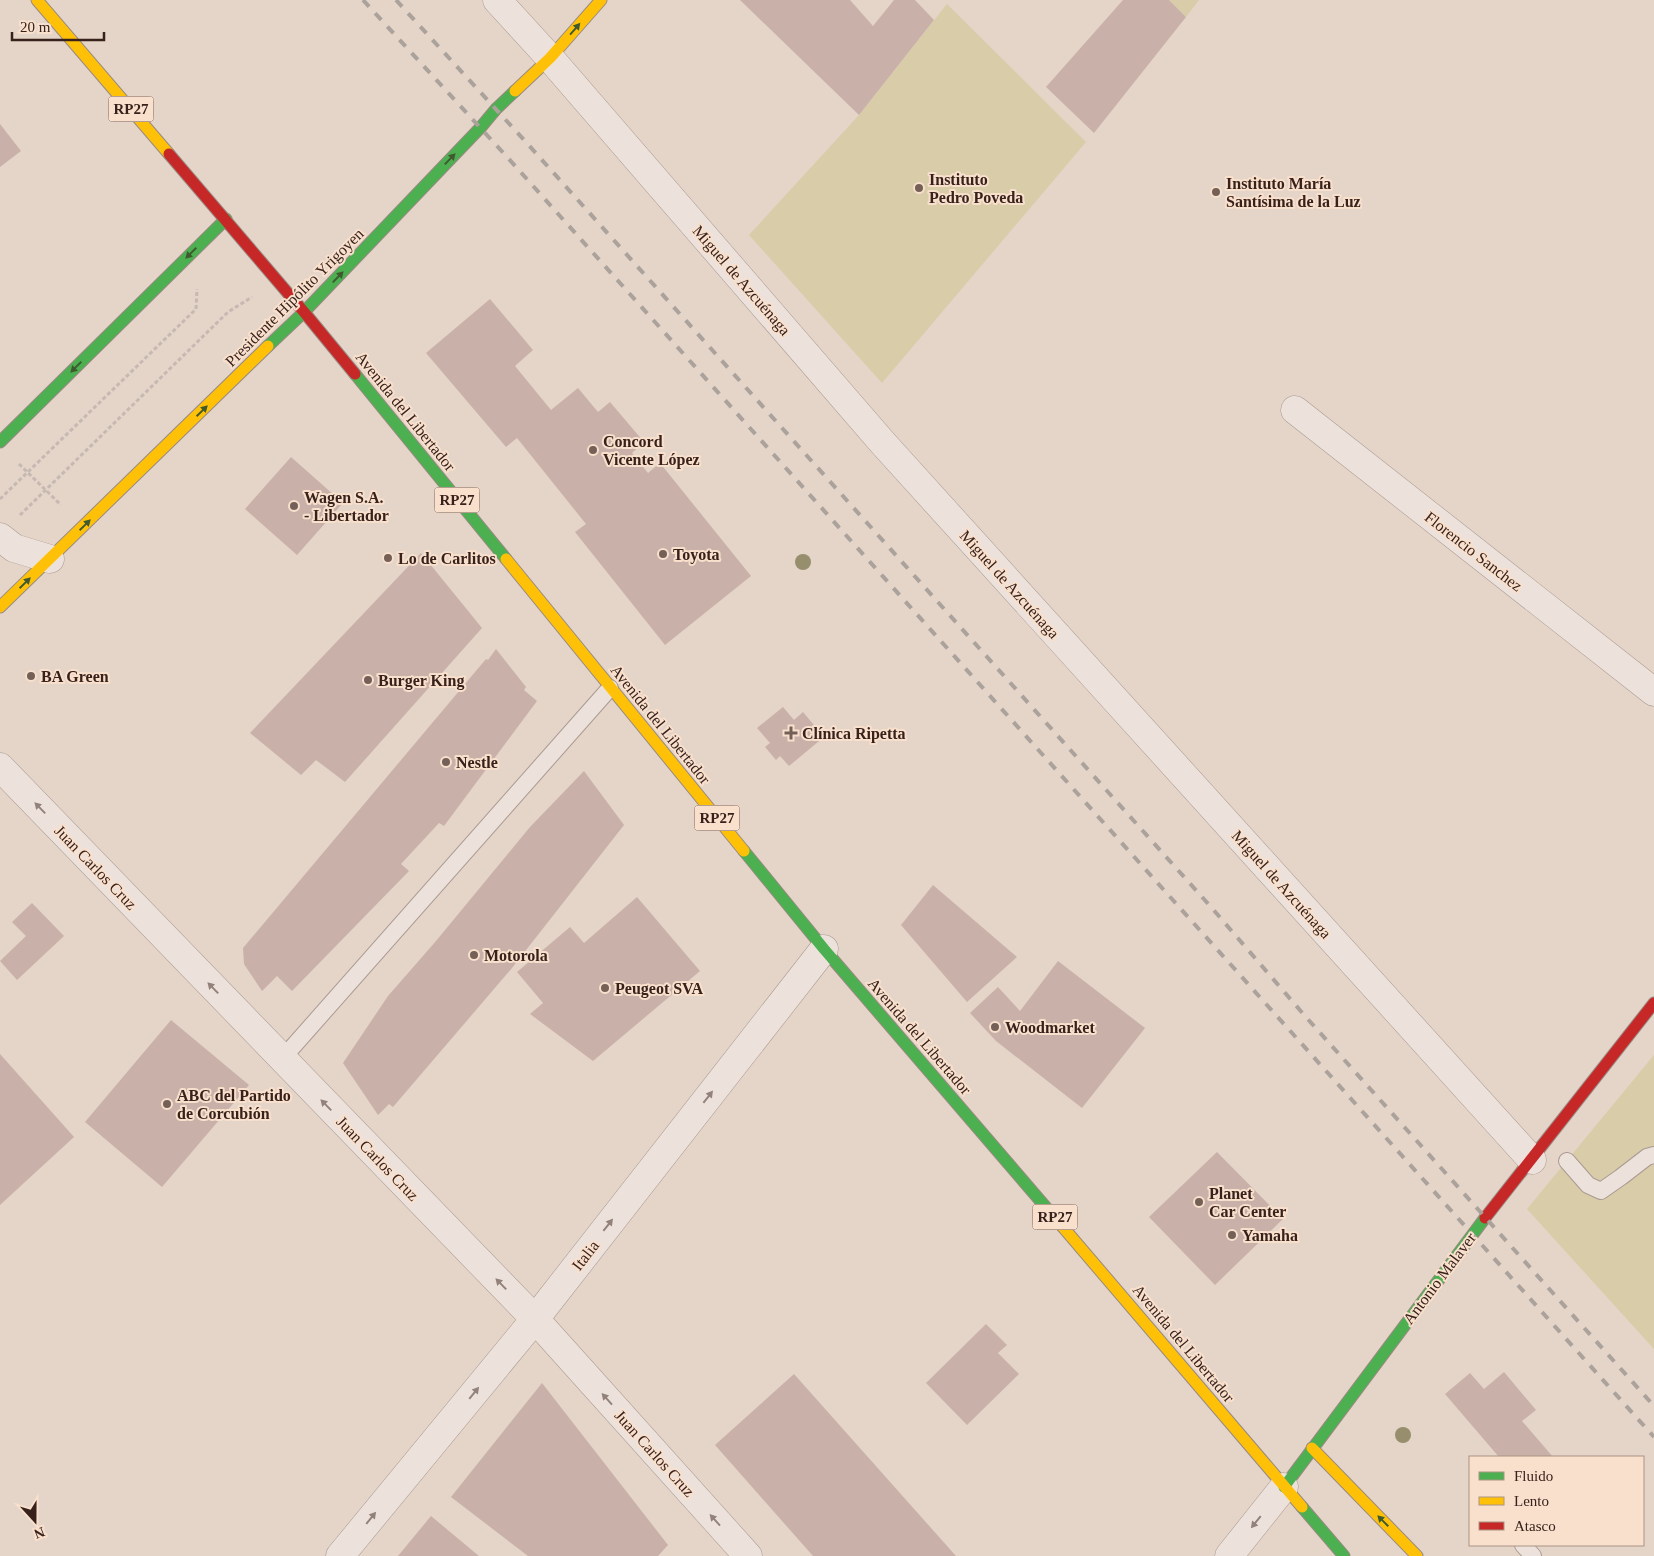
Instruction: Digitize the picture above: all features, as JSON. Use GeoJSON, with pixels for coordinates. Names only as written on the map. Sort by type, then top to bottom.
{"type":"FeatureCollection","features":[{"type":"Feature","properties":{"kind":"main road","name":"Avenida del Libertador"},"geometry":{"type":"LineString","coordinates":[[37,0],[304,312],[824,949],[1344,1556]]}},
{"type":"Feature","properties":{"kind":"main road","name":"Presidente Hipólito Yrigoyen"},"geometry":{"type":"LineString","coordinates":[[0,607],[304,312],[496,109],[550,58],[601,0]]}},
{"type":"Feature","properties":{"kind":"main road"},"geometry":{"type":"LineString","coordinates":[[0,442],[226,219]]}},
{"type":"Feature","properties":{"kind":"main road","name":"Antonio Malaver"},"geometry":{"type":"LineString","coordinates":[[1284,1487],[1473,1233],[1654,1003]]}},
{"type":"Feature","properties":{"kind":"main road"},"geometry":{"type":"LineString","coordinates":[[1312,1448],[1417,1556]]}},
{"type":"Feature","properties":{"kind":"street","name":"Miguel de Azcuénaga"},"geometry":{"type":"LineString","coordinates":[[497,0],[550,58],[882,442],[1532,1160]]}},
{"type":"Feature","properties":{"kind":"street","name":"Florencio Sanchez"},"geometry":{"type":"LineString","coordinates":[[1295,410],[1654,692]]}},
{"type":"Feature","properties":{"kind":"street"},"geometry":{"type":"LineString","coordinates":[[0,537],[14,548],[50,559]]}},
{"type":"Feature","properties":{"kind":"street","name":"Juan Carlos Cruz"},"geometry":{"type":"LineString","coordinates":[[0,767],[535,1319],[748,1556]]}},
{"type":"Feature","properties":{"kind":"street","name":"Italia"},"geometry":{"type":"LineString","coordinates":[[340,1556],[535,1319],[824,949]]}},
{"type":"Feature","properties":{"kind":"street","name":"Antonio Malaver"},"geometry":{"type":"LineString","coordinates":[[1229,1556],[1284,1487]]}},
{"type":"Feature","properties":{"kind":"lane"},"geometry":{"type":"LineString","coordinates":[[282,1059],[610,688]]}},
{"type":"Feature","properties":{"kind":"lane"},"geometry":{"type":"LineString","coordinates":[[1567,1161],[1588,1185],[1601,1191],[1647,1157],[1654,1155]]}},
{"type":"Feature","properties":{"kind":"lane"},"geometry":{"type":"LineString","coordinates":[[1524,1546],[1533,1556]]}},
{"type":"Feature","properties":{"kind":"path"},"geometry":{"type":"LineString","coordinates":[[0,499],[196,309],[200,244]]}},
{"type":"Feature","properties":{"kind":"path"},"geometry":{"type":"LineString","coordinates":[[20,516],[228,312],[277,280]]}},
{"type":"Feature","properties":{"kind":"path"},"geometry":{"type":"LineString","coordinates":[[14,458],[83,527]]}},
{"type":"Feature","properties":{"kind":"shaded area"},"geometry":{"type":"Polygon","coordinates":[[[1169,0],[1199,0],[1186,17],[1169,0]]]}},
{"type":"Feature","properties":{"kind":"shaded area","name":"Instituto Pedro Poveda"},"geometry":{"type":"Polygon","coordinates":[[[947,4],[1086,142],[882,383],[749,235],[859,115],[947,4]]]}},
{"type":"Feature","properties":{"kind":"shaded area"},"geometry":{"type":"Polygon","coordinates":[[[1654,1055],[1654,1349],[1527,1209],[1654,1055]]]}},
{"type":"Feature","properties":{"kind":"building"},"geometry":{"type":"Polygon","coordinates":[[[740,0],[850,0],[873,26],[894,0],[915,0],[934,20],[859,115],[740,0]]]}},
{"type":"Feature","properties":{"kind":"building"},"geometry":{"type":"Polygon","coordinates":[[[1123,0],[1169,0],[1186,17],[1094,133],[1046,87],[1123,0]]]}},
{"type":"Feature","properties":{"kind":"building"},"geometry":{"type":"Polygon","coordinates":[[[0,124],[21,151],[0,167],[0,124]]]}},
{"type":"Feature","properties":{"kind":"building"},"geometry":{"type":"Polygon","coordinates":[[[490,299],[533,350],[515,366],[551,410],[578,388],[598,412],[610,402],[644,442],[632,453],[648,473],[660,463],[751,576],[665,645],[575,532],[586,524],[517,438],[506,447],[426,353],[490,299]]]}},
{"type":"Feature","properties":{"kind":"building","name":"Wagen S.A. - Libertador"},"geometry":{"type":"Polygon","coordinates":[[[291,457],[343,503],[297,555],[245,509],[291,457]]]}},
{"type":"Feature","properties":{"kind":"building","name":"Burger King"},"geometry":{"type":"Polygon","coordinates":[[[421,553],[482,628],[345,782],[316,760],[301,775],[250,733],[421,553]]]}},
{"type":"Feature","properties":{"kind":"building","name":"Nestle"},"geometry":{"type":"Polygon","coordinates":[[[496,649],[526,687],[524,690],[537,701],[444,826],[439,823],[401,864],[409,871],[292,991],[277,976],[262,991],[244,964],[243,948],[496,649]]]}},
{"type":"Feature","properties":{"kind":"building","name":"Clínica Ripetta"},"geometry":{"type":"Polygon","coordinates":[[[783,707],[794,720],[803,712],[824,737],[789,766],[780,756],[776,760],[765,747],[770,743],[757,728],[783,707]]]}},
{"type":"Feature","properties":{"kind":"building","name":"Motorola"},"geometry":{"type":"Polygon","coordinates":[[[584,771],[624,825],[512,968],[393,1107],[389,1104],[378,1115],[343,1063],[388,996],[530,827],[584,771]]]}},
{"type":"Feature","properties":{"kind":"building"},"geometry":{"type":"Polygon","coordinates":[[[933,885],[1017,957],[967,1002],[901,925],[933,885]]]}},
{"type":"Feature","properties":{"kind":"building","name":"Peugeot SVA"},"geometry":{"type":"Polygon","coordinates":[[[637,897],[700,971],[593,1061],[530,1014],[543,1003],[517,972],[570,927],[584,943],[637,897]]]}},
{"type":"Feature","properties":{"kind":"building"},"geometry":{"type":"Polygon","coordinates":[[[32,903],[64,936],[17,980],[0,961],[26,936],[12,922],[32,903]]]}},
{"type":"Feature","properties":{"kind":"building"},"geometry":{"type":"Polygon","coordinates":[[[1058,961],[1145,1028],[1082,1108],[996,1041],[970,1013],[998,987],[1020,1011],[1058,961]]]}},
{"type":"Feature","properties":{"kind":"building","name":"ABC del Partido de Corcubión"},"geometry":{"type":"Polygon","coordinates":[[[171,1020],[249,1085],[162,1187],[85,1122],[171,1020]]]}},
{"type":"Feature","properties":{"kind":"building"},"geometry":{"type":"Polygon","coordinates":[[[0,1054],[74,1137],[0,1205],[0,1054]]]}},
{"type":"Feature","properties":{"kind":"building"},"geometry":{"type":"Polygon","coordinates":[[[1217,1152],[1283,1219],[1215,1285],[1149,1217],[1217,1152]]]}},
{"type":"Feature","properties":{"kind":"building"},"geometry":{"type":"Polygon","coordinates":[[[986,1324],[1007,1345],[998,1353],[1019,1374],[967,1425],[926,1383],[986,1324]]]}},
{"type":"Feature","properties":{"kind":"building"},"geometry":{"type":"Polygon","coordinates":[[[1504,1372],[1536,1410],[1522,1421],[1552,1456],[1498,1456],[1445,1394],[1470,1373],[1484,1389],[1504,1372]]]}},
{"type":"Feature","properties":{"kind":"building"},"geometry":{"type":"Polygon","coordinates":[[[794,1374],[956,1556],[813,1556],[715,1445],[794,1374]]]}},
{"type":"Feature","properties":{"kind":"building"},"geometry":{"type":"Polygon","coordinates":[[[542,1383],[668,1545],[658,1556],[528,1556],[451,1497],[542,1383]]]}},
{"type":"Feature","properties":{"kind":"building"},"geometry":{"type":"Polygon","coordinates":[[[431,1516],[479,1556],[398,1556],[431,1516]]]}},
{"type":"Feature","properties":{"kind":"railway"},"geometry":{"type":"LineString","coordinates":[[363,0],[508,158],[1654,1437]]}},
{"type":"Feature","properties":{"kind":"railway"},"geometry":{"type":"LineString","coordinates":[[396,0],[525,141],[1211,907],[1305,1016],[1654,1406]]}},
{"type":"Feature","properties":{"kind":"traffic: fast"},"geometry":{"type":"LineString","coordinates":[[268,346],[304,312],[515,91]]}},
{"type":"Feature","properties":{"kind":"traffic: fast"},"geometry":{"type":"LineString","coordinates":[[0,442],[226,219]]}},
{"type":"Feature","properties":{"kind":"traffic: fast"},"geometry":{"type":"LineString","coordinates":[[355,374],[506,559]]}},
{"type":"Feature","properties":{"kind":"traffic: fast"},"geometry":{"type":"LineString","coordinates":[[744,851],[824,949],[1062,1226]]}},
{"type":"Feature","properties":{"kind":"traffic: fast"},"geometry":{"type":"LineString","coordinates":[[1284,1487],[1485,1218]]}},
{"type":"Feature","properties":{"kind":"traffic: fast"},"geometry":{"type":"LineString","coordinates":[[1302,1507],[1344,1556]]}},
{"type":"Feature","properties":{"kind":"traffic: slow"},"geometry":{"type":"LineString","coordinates":[[37,0],[169,154]]}},
{"type":"Feature","properties":{"kind":"traffic: slow"},"geometry":{"type":"LineString","coordinates":[[515,91],[550,58],[601,0]]}},
{"type":"Feature","properties":{"kind":"traffic: slow"},"geometry":{"type":"LineString","coordinates":[[0,607],[268,346]]}},
{"type":"Feature","properties":{"kind":"traffic: slow"},"geometry":{"type":"LineString","coordinates":[[506,559],[744,851]]}},
{"type":"Feature","properties":{"kind":"traffic: slow"},"geometry":{"type":"LineString","coordinates":[[1062,1226],[1302,1507]]}},
{"type":"Feature","properties":{"kind":"traffic: slow"},"geometry":{"type":"LineString","coordinates":[[1312,1448],[1417,1556]]}},
{"type":"Feature","properties":{"kind":"traffic: jam"},"geometry":{"type":"LineString","coordinates":[[169,154],[355,374]]}},
{"type":"Feature","properties":{"kind":"traffic: jam"},"geometry":{"type":"LineString","coordinates":[[1485,1218],[1654,1003]]}},
{"type":"Feature","properties":{"kind":"place","name":"Instituto Pedro Poveda"},"geometry":{"type":"Point","coordinates":[919,188]}},
{"type":"Feature","properties":{"kind":"place","name":"Instituto María Santísima de la Luz"},"geometry":{"type":"Point","coordinates":[1216,192]}},
{"type":"Feature","properties":{"kind":"place","name":"Concord Vicente López"},"geometry":{"type":"Point","coordinates":[593,450]}},
{"type":"Feature","properties":{"kind":"place","name":"Wagen S.A. - Libertador"},"geometry":{"type":"Point","coordinates":[294,506]}},
{"type":"Feature","properties":{"kind":"place","name":"Toyota"},"geometry":{"type":"Point","coordinates":[663,554]}},
{"type":"Feature","properties":{"kind":"place","name":"Lo de Carlitos"},"geometry":{"type":"Point","coordinates":[388,558]}},
{"type":"Feature","properties":{"kind":"place","name":"BA Green"},"geometry":{"type":"Point","coordinates":[31,676]}},
{"type":"Feature","properties":{"kind":"place","name":"Burger King"},"geometry":{"type":"Point","coordinates":[368,680]}},
{"type":"Feature","properties":{"kind":"place","name":"Clínica Ripetta"},"geometry":{"type":"Point","coordinates":[791,733]}},
{"type":"Feature","properties":{"kind":"place","name":"Nestle"},"geometry":{"type":"Point","coordinates":[446,762]}},
{"type":"Feature","properties":{"kind":"place","name":"Motorola"},"geometry":{"type":"Point","coordinates":[474,955]}},
{"type":"Feature","properties":{"kind":"place","name":"Peugeot SVA"},"geometry":{"type":"Point","coordinates":[605,988]}},
{"type":"Feature","properties":{"kind":"place","name":"Woodmarket"},"geometry":{"type":"Point","coordinates":[995,1027]}},
{"type":"Feature","properties":{"kind":"place","name":"ABC del Partido de Corcubión"},"geometry":{"type":"Point","coordinates":[167,1104]}},
{"type":"Feature","properties":{"kind":"place","name":"Planet Car Center"},"geometry":{"type":"Point","coordinates":[1199,1202]}},
{"type":"Feature","properties":{"kind":"place","name":"Yamaha"},"geometry":{"type":"Point","coordinates":[1232,1235]}}]}
